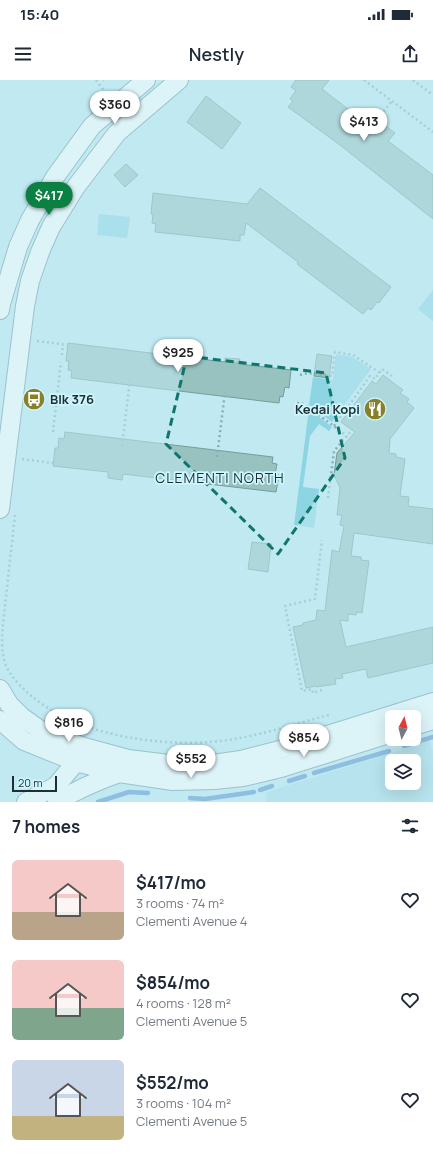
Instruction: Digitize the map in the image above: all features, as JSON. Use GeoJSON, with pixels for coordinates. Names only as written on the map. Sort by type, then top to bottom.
{"type":"FeatureCollection","features":[{"type":"Feature","properties":{"kind":"street"},"geometry":{"type":"LineString","coordinates":[[25,306],[0,307],[18,247],[30,220],[55,177],[92,126],[146,80]]}},
{"type":"Feature","properties":{"kind":"street"},"geometry":{"type":"LineString","coordinates":[[8,511],[25,306],[30,281],[40,252],[51,226],[75,188],[117,133],[179,80]]}},
{"type":"Feature","properties":{"kind":"street"},"geometry":{"type":"LineString","coordinates":[[92,126],[117,133]]}},
{"type":"Feature","properties":{"kind":"street"},"geometry":{"type":"LineString","coordinates":[[0,689],[8,704],[22,717],[43,732],[80,754],[98,760],[119,773],[172,781],[214,780],[243,776],[292,765],[385,735]]}},
{"type":"Feature","properties":{"kind":"street"},"geometry":{"type":"LineString","coordinates":[[61,794],[98,760],[128,759],[169,764],[213,764],[241,760],[282,749],[433,702]]}},
{"type":"Feature","properties":{"kind":"street"},"geometry":{"type":"LineString","coordinates":[[0,720],[24,741],[50,752],[80,754]]}},
{"type":"Feature","properties":{"kind":"street"},"geometry":{"type":"LineString","coordinates":[[421,724],[433,720]]}},
{"type":"Feature","properties":{"kind":"street"},"geometry":{"type":"LineString","coordinates":[[50,752],[61,794]]}},
{"type":"Feature","properties":{"kind":"street"},"geometry":{"type":"LineString","coordinates":[[61,794],[80,754]]}},
{"type":"Feature","properties":{"kind":"street"},"geometry":{"type":"LineString","coordinates":[[26,802],[61,794],[119,773]]}},
{"type":"Feature","properties":{"kind":"path"},"geometry":{"type":"LineString","coordinates":[[96,80],[106,93]]}},
{"type":"Feature","properties":{"kind":"path"},"geometry":{"type":"LineString","coordinates":[[364,80],[433,132]]}},
{"type":"Feature","properties":{"kind":"path"},"geometry":{"type":"LineString","coordinates":[[413,80],[433,95]]}},
{"type":"Feature","properties":{"kind":"path"},"geometry":{"type":"LineString","coordinates":[[371,127],[392,101]]}},
{"type":"Feature","properties":{"kind":"path"},"geometry":{"type":"LineString","coordinates":[[36,341],[68,345]]}},
{"type":"Feature","properties":{"kind":"path"},"geometry":{"type":"LineString","coordinates":[[62,355],[63,345]]}},
{"type":"Feature","properties":{"kind":"path"},"geometry":{"type":"LineString","coordinates":[[300,375],[308,373],[332,376],[335,352],[353,355],[380,373]]}},
{"type":"Feature","properties":{"kind":"path"},"geometry":{"type":"LineString","coordinates":[[53,432],[61,362]]}},
{"type":"Feature","properties":{"kind":"path"},"geometry":{"type":"LineString","coordinates":[[334,426],[370,376],[375,379],[382,369],[392,376]]}},
{"type":"Feature","properties":{"kind":"path"},"geometry":{"type":"LineString","coordinates":[[122,446],[130,380]]}},
{"type":"Feature","properties":{"kind":"path"},"geometry":{"type":"LineString","coordinates":[[217,457],[225,392]]}},
{"type":"Feature","properties":{"kind":"path"},"geometry":{"type":"LineString","coordinates":[[297,403],[304,404],[348,436]]}},
{"type":"Feature","properties":{"kind":"path"},"geometry":{"type":"LineString","coordinates":[[328,498],[334,451],[352,430]]}},
{"type":"Feature","properties":{"kind":"path"},"geometry":{"type":"LineString","coordinates":[[23,452],[22,459],[53,463]]}},
{"type":"Feature","properties":{"kind":"path"},"geometry":{"type":"LineString","coordinates":[[8,511],[2,624],[3,652],[6,664],[13,677],[22,688],[40,704],[69,720],[97,730],[148,740],[186,743],[211,742],[248,737],[329,715]]}},
{"type":"Feature","properties":{"kind":"path"},"geometry":{"type":"LineString","coordinates":[[322,540],[315,599],[285,606],[302,691],[312,689],[313,692],[322,690]]}},
{"type":"Feature","properties":{"kind":"highlighted area"},"geometry":{"type":"Polygon","coordinates":[[[187,356],[326,373],[345,458],[278,554],[166,444],[187,356]]]}},
{"type":"Feature","properties":{"kind":"shaded area"},"geometry":{"type":"Polygon","coordinates":[[[99,214],[130,217],[127,238],[97,235],[99,214]]]}},
{"type":"Feature","properties":{"kind":"shaded area"},"geometry":{"type":"Polygon","coordinates":[[[433,290],[433,321],[418,309],[433,290]]]}},
{"type":"Feature","properties":{"kind":"shaded area"},"geometry":{"type":"Polygon","coordinates":[[[336,354],[352,357],[371,369],[332,422],[309,405],[313,377],[333,380],[336,354]]]}},
{"type":"Feature","properties":{"kind":"shaded area"},"geometry":{"type":"Polygon","coordinates":[[[309,409],[332,427],[329,431],[319,424],[310,436],[303,487],[319,489],[314,528],[294,525],[309,409]]]}},
{"type":"Feature","properties":{"kind":"shaded area"},"geometry":{"type":"Polygon","coordinates":[[[429,741],[433,751],[433,802],[266,802],[267,792],[385,755],[385,790],[421,790],[421,754],[388,754],[413,746],[421,746],[421,744],[429,741]]]}},
{"type":"Feature","properties":{"kind":"building"},"geometry":{"type":"Polygon","coordinates":[[[296,80],[329,80],[322,89],[374,129],[380,122],[395,133],[388,141],[433,175],[433,219],[340,145],[288,107],[293,101],[290,99],[296,91],[291,87],[296,80]]]}},
{"type":"Feature","properties":{"kind":"building"},"geometry":{"type":"Polygon","coordinates":[[[206,96],[241,123],[222,149],[187,122],[206,96]]]}},
{"type":"Feature","properties":{"kind":"building"},"geometry":{"type":"Polygon","coordinates":[[[126,164],[138,175],[125,187],[114,175],[126,164]]]}},
{"type":"Feature","properties":{"kind":"building"},"geometry":{"type":"Polygon","coordinates":[[[260,188],[391,287],[379,303],[377,302],[371,310],[368,308],[363,314],[246,223],[244,235],[240,235],[240,241],[155,232],[156,224],[152,223],[153,214],[151,214],[153,193],[247,204],[260,188]]]}},
{"type":"Feature","properties":{"kind":"building"},"geometry":{"type":"Polygon","coordinates":[[[68,343],[225,362],[225,358],[240,359],[239,364],[291,370],[289,388],[285,387],[283,397],[280,396],[279,403],[71,378],[72,371],[68,370],[69,361],[66,361],[68,343]]]}},
{"type":"Feature","properties":{"kind":"building"},"geometry":{"type":"Polygon","coordinates":[[[317,354],[332,356],[329,378],[314,376],[317,354]]]}},
{"type":"Feature","properties":{"kind":"building"},"geometry":{"type":"Polygon","coordinates":[[[383,375],[403,390],[400,393],[409,399],[407,402],[414,408],[390,439],[389,453],[396,454],[396,457],[405,459],[400,496],[409,497],[408,506],[433,509],[433,544],[354,533],[351,556],[361,557],[361,560],[369,561],[362,613],[357,612],[356,615],[348,614],[348,621],[340,620],[346,647],[433,627],[433,663],[368,678],[366,669],[342,674],[343,678],[335,679],[336,684],[306,688],[293,627],[316,620],[317,610],[325,611],[332,550],[339,552],[344,526],[340,525],[342,515],[337,515],[340,488],[334,475],[337,453],[355,432],[341,422],[372,381],[376,384],[383,375]]]}},
{"type":"Feature","properties":{"kind":"building"},"geometry":{"type":"Polygon","coordinates":[[[65,432],[273,457],[272,463],[277,464],[275,474],[279,475],[276,492],[123,474],[122,480],[108,478],[108,472],[53,466],[55,448],[58,448],[59,438],[64,439],[65,432]]]}},
{"type":"Feature","properties":{"kind":"building"},"geometry":{"type":"Polygon","coordinates":[[[252,542],[271,544],[268,572],[248,569],[252,542]]]}},
{"type":"Feature","properties":{"kind":"waterway"},"geometry":{"type":"LineString","coordinates":[[421,741],[433,737]]}},
{"type":"Feature","properties":{"kind":"waterway"},"geometry":{"type":"LineString","coordinates":[[314,773],[389,751]]}},
{"type":"Feature","properties":{"kind":"waterway"},"geometry":{"type":"LineString","coordinates":[[289,781],[305,776]]}},
{"type":"Feature","properties":{"kind":"waterway"},"geometry":{"type":"LineString","coordinates":[[260,790],[272,786]]}},
{"type":"Feature","properties":{"kind":"waterway"},"geometry":{"type":"LineString","coordinates":[[98,802],[129,792],[148,793]]}},
{"type":"Feature","properties":{"kind":"waterway"},"geometry":{"type":"LineString","coordinates":[[190,798],[205,799],[254,792]]}},
{"type":"Feature","properties":{"kind":"place","name":"Blk 376"},"geometry":{"type":"Point","coordinates":[34,399]}},
{"type":"Feature","properties":{"kind":"place","name":"Kedai Kopi"},"geometry":{"type":"Point","coordinates":[375,409]}},
{"type":"Feature","properties":{"kind":"district","name":"CLEMENTI NORTH"},"geometry":{"type":"Point","coordinates":[220,478]}}]}
